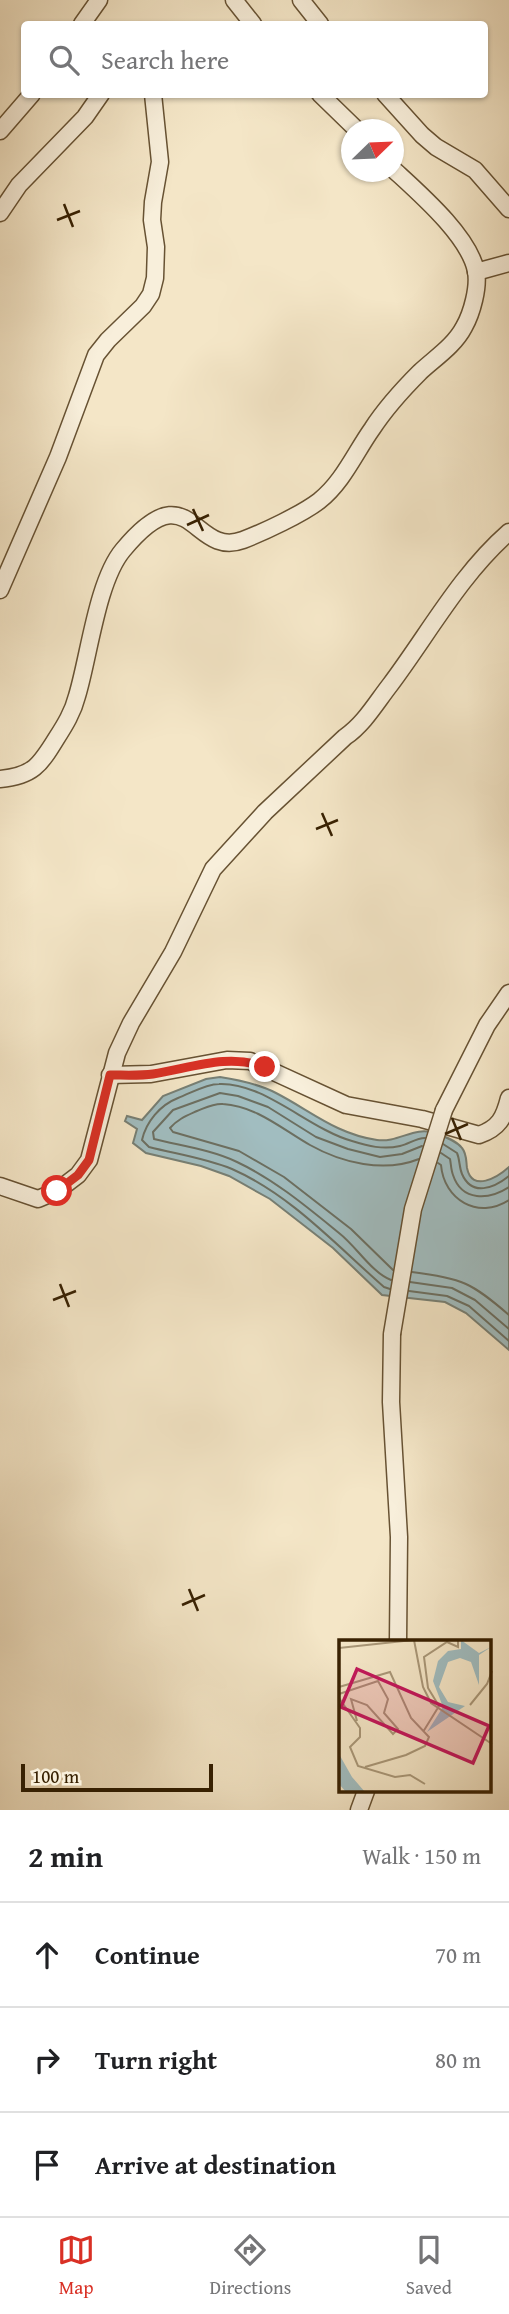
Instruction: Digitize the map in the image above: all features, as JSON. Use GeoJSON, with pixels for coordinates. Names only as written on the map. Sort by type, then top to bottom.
{"type":"FeatureCollection","features":[{"type":"Feature","properties":{"kind":"street"},"geometry":{"type":"LineString","coordinates":[[84,21],[99,0]]}},
{"type":"Feature","properties":{"kind":"street"},"geometry":{"type":"LineString","coordinates":[[233,0],[250,21]]}},
{"type":"Feature","properties":{"kind":"street"},"geometry":{"type":"LineString","coordinates":[[301,0],[318,21]]}},
{"type":"Feature","properties":{"kind":"street"},"geometry":{"type":"LineString","coordinates":[[0,131],[29,98]]}},
{"type":"Feature","properties":{"kind":"street"},"geometry":{"type":"LineString","coordinates":[[0,213],[19,185],[85,117],[98,98]]}},
{"type":"Feature","properties":{"kind":"street"},"geometry":{"type":"LineString","coordinates":[[0,590],[58,457],[96,355],[151,294],[155,278],[156,247],[152,220],[153,202],[160,162],[153,98]]}},
{"type":"Feature","properties":{"kind":"street"},"geometry":{"type":"LineString","coordinates":[[325,98],[348,119]]}},
{"type":"Feature","properties":{"kind":"street"},"geometry":{"type":"LineString","coordinates":[[389,98],[422,135],[475,170],[509,209]]}},
{"type":"Feature","properties":{"kind":"street"},"geometry":{"type":"LineString","coordinates":[[0,779],[18,778],[40,764],[71,714],[96,616],[113,567],[120,553],[139,531],[151,521],[166,515],[178,516],[189,520],[218,541],[230,544],[318,502],[348,468],[372,428],[400,394],[457,339],[473,302],[476,272],[464,246],[449,224],[404,179]]}},
{"type":"Feature","properties":{"kind":"street"},"geometry":{"type":"LineString","coordinates":[[476,272],[509,263]]}},
{"type":"Feature","properties":{"kind":"street"},"geometry":{"type":"LineString","coordinates":[[0,1186],[38,1199],[57,1191],[78,1175],[89,1160],[110,1075],[131,1023],[173,952],[213,869],[265,812],[357,728],[413,654],[465,578],[509,532]]}},
{"type":"Feature","properties":{"kind":"street"},"geometry":{"type":"LineString","coordinates":[[398,1640],[399,1537],[391,1402],[392,1334],[413,1209],[444,1110],[487,1025],[509,993]]}},
{"type":"Feature","properties":{"kind":"street"},"geometry":{"type":"LineString","coordinates":[[110,1075],[151,1074],[227,1060],[250,1061],[346,1105],[422,1119],[479,1135],[497,1126],[504,1117],[509,1098]]}},
{"type":"Feature","properties":{"kind":"street"},"geometry":{"type":"LineString","coordinates":[[359,1810],[366,1792]]}},
{"type":"Feature","properties":{"kind":"water"},"geometry":{"type":"Polygon","coordinates":[[[220,1077],[269,1090],[324,1121],[362,1137],[385,1140],[427,1131],[445,1137],[464,1150],[467,1168],[474,1180],[486,1181],[509,1167],[509,1350],[466,1313],[445,1302],[382,1295],[333,1248],[270,1199],[229,1176],[201,1166],[146,1153],[133,1143],[137,1129],[125,1121],[127,1116],[142,1120],[163,1096],[206,1079],[220,1077]]]}},
{"type":"Feature","properties":{"kind":"route"},"geometry":{"type":"LineString","coordinates":[[57,1191],[78,1175],[89,1160],[110,1075],[151,1074],[227,1060],[250,1061],[265,1067]]}}]}
